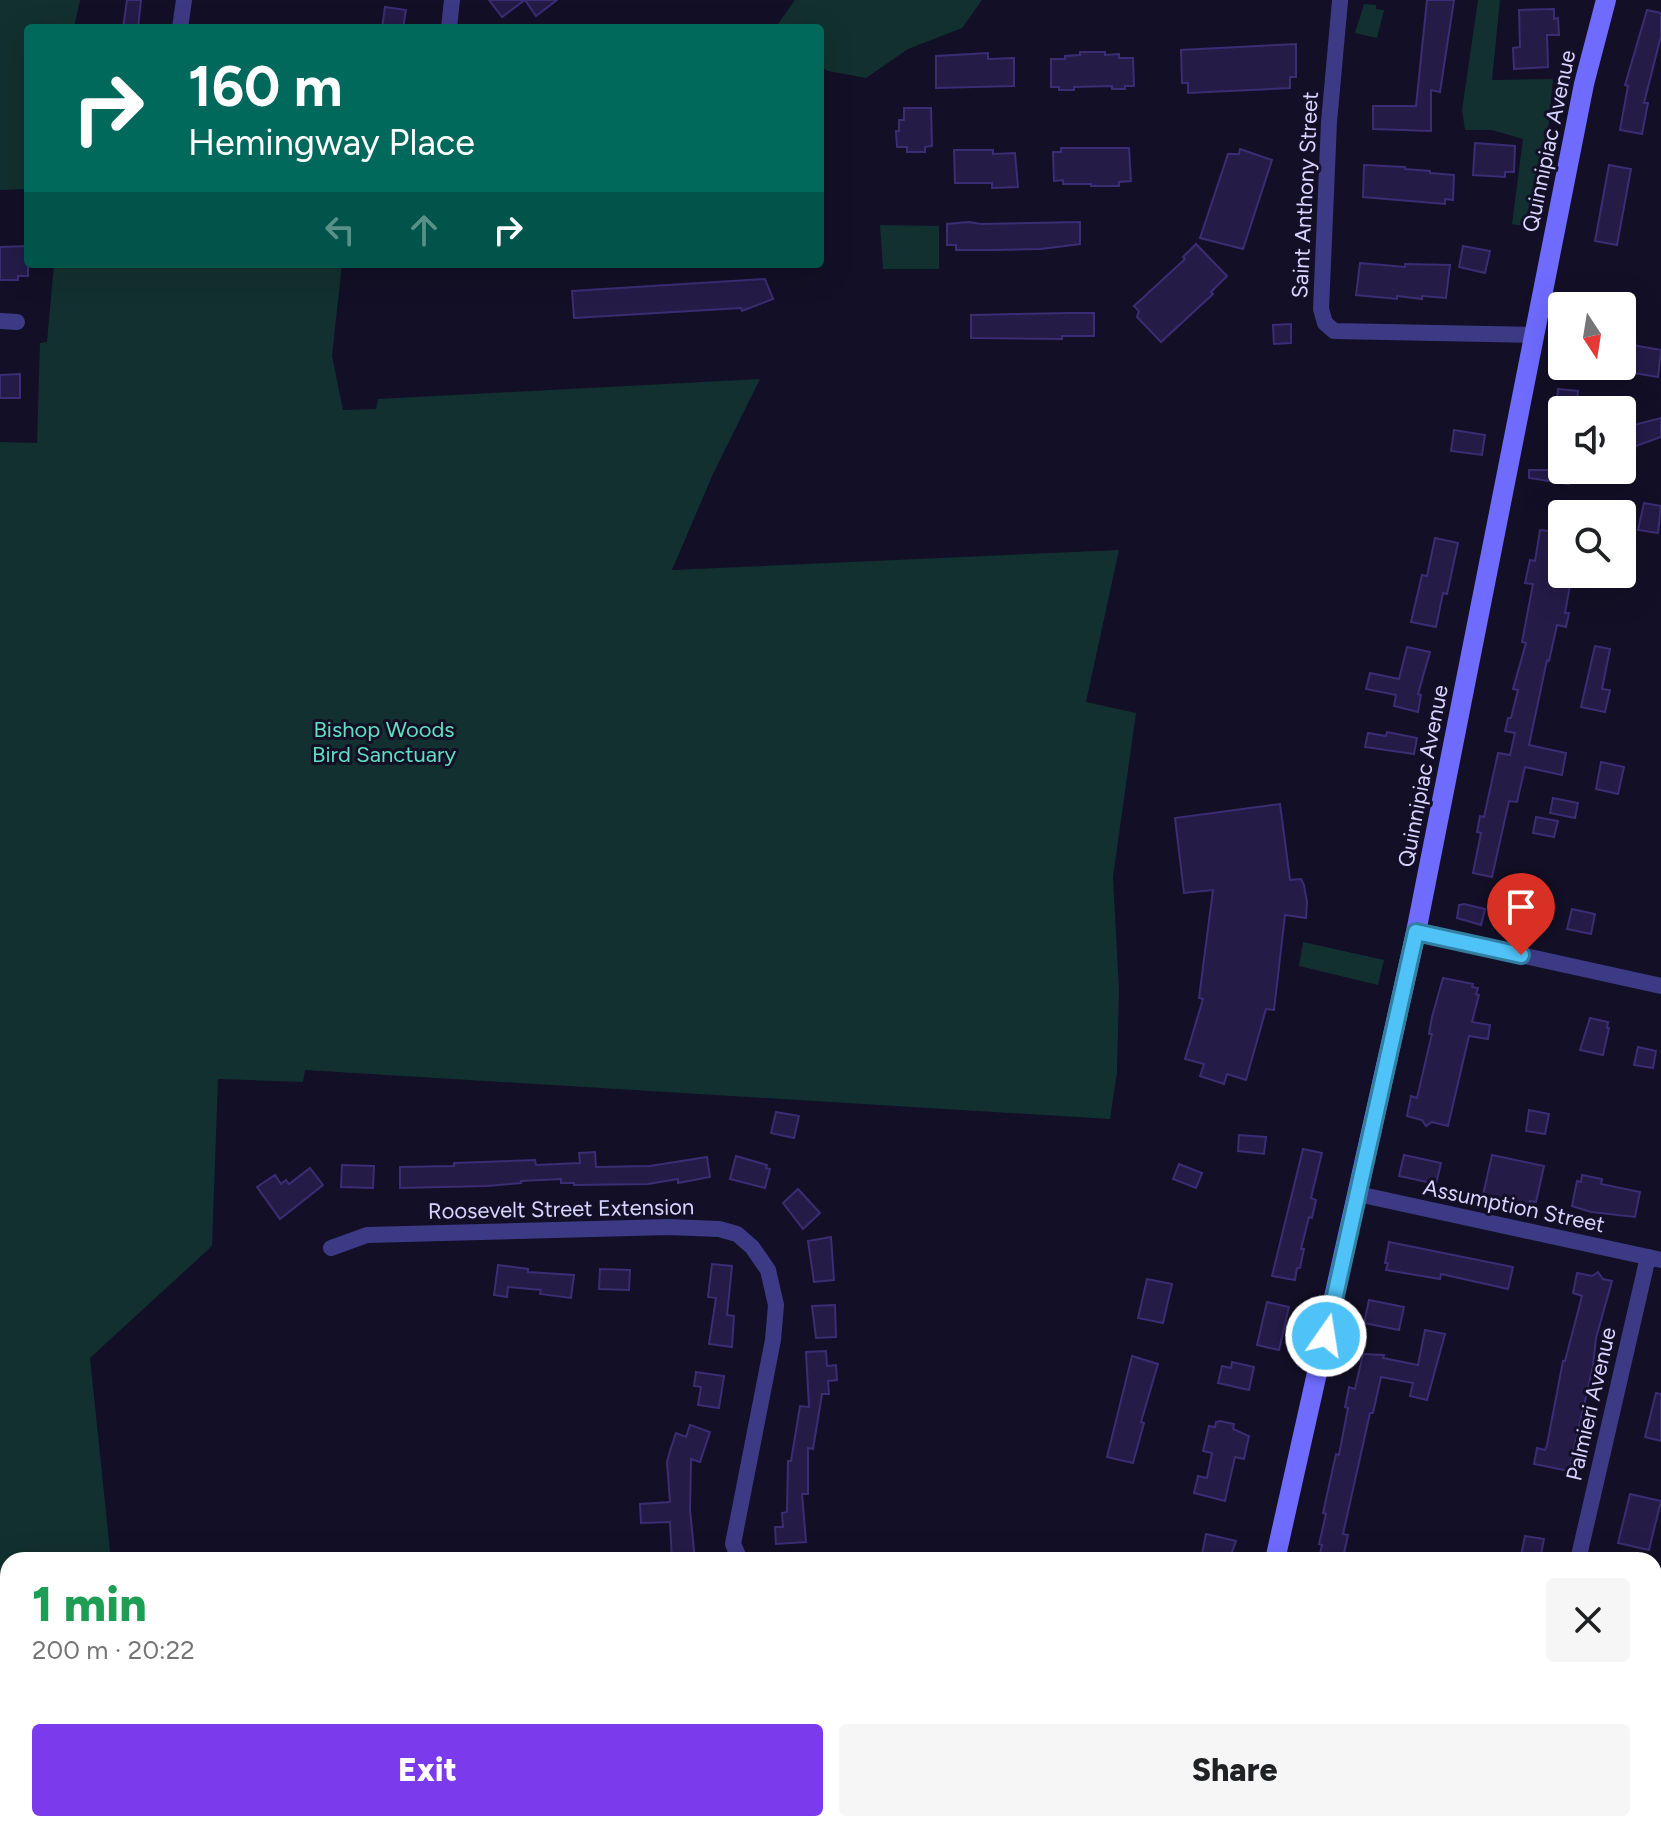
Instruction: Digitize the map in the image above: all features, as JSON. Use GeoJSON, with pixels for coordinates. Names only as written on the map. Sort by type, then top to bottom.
{"type":"FeatureCollection","features":[{"type":"Feature","properties":{"kind":"main road","name":"Quinnipiac Avenue"},"geometry":{"type":"LineString","coordinates":[[1277,1552],[1416,932],[1584,84],[1606,0]]}},
{"type":"Feature","properties":{"kind":"street"},"geometry":{"type":"LineString","coordinates":[[181,24],[184,0]]}},
{"type":"Feature","properties":{"kind":"street"},"geometry":{"type":"LineString","coordinates":[[449,24],[452,0]]}},
{"type":"Feature","properties":{"kind":"street","name":"Saint Anthony Street"},"geometry":{"type":"LineString","coordinates":[[1340,1],[1329,122],[1321,309],[1325,323],[1334,331],[1534,335]]}},
{"type":"Feature","properties":{"kind":"street"},"geometry":{"type":"LineString","coordinates":[[0,321],[17,322]]}},
{"type":"Feature","properties":{"kind":"street"},"geometry":{"type":"LineString","coordinates":[[1416,932],[1661,986]]}},
{"type":"Feature","properties":{"kind":"street","name":"Assumption Street"},"geometry":{"type":"LineString","coordinates":[[1358,1194],[1654,1258]]}},
{"type":"Feature","properties":{"kind":"street","name":"Roosevelt Street Extension"},"geometry":{"type":"LineString","coordinates":[[331,1248],[367,1235],[669,1227],[719,1229],[737,1234],[752,1247],[768,1270],[776,1305],[773,1340],[733,1544],[736,1552]]}},
{"type":"Feature","properties":{"kind":"street","name":"Palmieri Avenue"},"geometry":{"type":"LineString","coordinates":[[1580,1552],[1654,1258]]}},
{"type":"Feature","properties":{"kind":"green space"},"geometry":{"type":"Polygon","coordinates":[[[0,0],[80,0],[75,24],[24,24],[24,189],[0,190],[0,0]]]}},
{"type":"Feature","properties":{"kind":"green space"},"geometry":{"type":"Polygon","coordinates":[[[795,0],[982,0],[962,28],[908,49],[866,78],[824,68],[824,24],[778,24],[795,0]]]}},
{"type":"Feature","properties":{"kind":"green space"},"geometry":{"type":"Polygon","coordinates":[[[1478,0],[1500,0],[1492,80],[1553,79],[1548,129],[1524,226],[1512,224],[1523,139],[1492,130],[1465,130],[1462,110],[1478,0]]]}},
{"type":"Feature","properties":{"kind":"green space"},"geometry":{"type":"Polygon","coordinates":[[[1364,4],[1376,5],[1376,9],[1384,10],[1377,38],[1355,33],[1364,4]]]}},
{"type":"Feature","properties":{"kind":"green space"},"geometry":{"type":"Polygon","coordinates":[[[880,225],[939,226],[939,269],[883,269],[880,225]]]}},
{"type":"Feature","properties":{"kind":"green space","name":"Bishop Woods Bird Sanctuary"},"geometry":{"type":"Polygon","coordinates":[[[54,268],[342,268],[332,356],[343,410],[376,409],[378,399],[760,379],[713,474],[672,570],[1119,550],[1086,702],[1136,713],[1113,877],[1119,990],[1117,1072],[1110,1119],[305,1070],[303,1082],[218,1079],[212,1246],[90,1358],[110,1552],[0,1552],[0,442],[37,443],[40,343],[47,342],[54,268]]]}},
{"type":"Feature","properties":{"kind":"green space"},"geometry":{"type":"Polygon","coordinates":[[[1303,942],[1384,960],[1378,985],[1299,966],[1303,942]]]}},
{"type":"Feature","properties":{"kind":"building"},"geometry":{"type":"Polygon","coordinates":[[[127,0],[141,0],[138,24],[124,24],[127,0]]]}},
{"type":"Feature","properties":{"kind":"building"},"geometry":{"type":"Polygon","coordinates":[[[489,0],[525,0],[502,17],[489,0]]]}},
{"type":"Feature","properties":{"kind":"building"},"geometry":{"type":"Polygon","coordinates":[[[525,0],[557,0],[536,16],[525,0]]]}},
{"type":"Feature","properties":{"kind":"building"},"geometry":{"type":"Polygon","coordinates":[[[1427,0],[1454,0],[1440,92],[1431,90],[1431,131],[1373,129],[1373,106],[1416,106],[1427,0]]]}},
{"type":"Feature","properties":{"kind":"building"},"geometry":{"type":"Polygon","coordinates":[[[385,7],[406,10],[404,24],[383,24],[385,7]]]}},
{"type":"Feature","properties":{"kind":"building"},"geometry":{"type":"Polygon","coordinates":[[[1554,9],[1559,35],[1547,35],[1548,67],[1514,69],[1513,48],[1520,47],[1519,10],[1554,9]]]}},
{"type":"Feature","properties":{"kind":"building"},"geometry":{"type":"Polygon","coordinates":[[[1647,10],[1661,13],[1661,36],[1644,103],[1648,103],[1642,134],[1620,130],[1628,86],[1625,85],[1647,10]]]}},
{"type":"Feature","properties":{"kind":"building"},"geometry":{"type":"Polygon","coordinates":[[[1296,44],[1296,77],[1290,77],[1290,88],[1188,93],[1188,83],[1182,83],[1181,50],[1296,44]]]}},
{"type":"Feature","properties":{"kind":"building"},"geometry":{"type":"Polygon","coordinates":[[[1080,52],[1105,52],[1105,55],[1119,54],[1119,58],[1133,58],[1134,86],[1125,86],[1125,89],[1112,89],[1112,86],[1074,87],[1074,90],[1051,87],[1051,59],[1065,59],[1065,56],[1080,55],[1080,52]]]}},
{"type":"Feature","properties":{"kind":"building"},"geometry":{"type":"Polygon","coordinates":[[[988,53],[988,59],[1014,58],[1014,86],[936,88],[936,56],[988,53]]]}},
{"type":"Feature","properties":{"kind":"building"},"geometry":{"type":"Polygon","coordinates":[[[904,108],[931,108],[932,146],[925,147],[925,152],[907,152],[907,147],[897,147],[896,131],[899,131],[899,120],[904,120],[904,108]]]}},
{"type":"Feature","properties":{"kind":"building"},"geometry":{"type":"Polygon","coordinates":[[[1475,143],[1515,146],[1514,172],[1505,172],[1505,177],[1473,175],[1475,143]]]}},
{"type":"Feature","properties":{"kind":"building"},"geometry":{"type":"Polygon","coordinates":[[[1061,148],[1129,148],[1131,181],[1119,182],[1119,186],[1091,186],[1054,181],[1053,152],[1061,152],[1061,148]]]}},
{"type":"Feature","properties":{"kind":"building"},"geometry":{"type":"Polygon","coordinates":[[[1240,149],[1272,160],[1243,249],[1200,238],[1228,154],[1239,154],[1240,149]]]}},
{"type":"Feature","properties":{"kind":"building"},"geometry":{"type":"Polygon","coordinates":[[[954,150],[1015,153],[1018,187],[992,188],[992,183],[955,183],[954,150]]]}},
{"type":"Feature","properties":{"kind":"building"},"geometry":{"type":"Polygon","coordinates":[[[1364,165],[1405,167],[1454,175],[1453,200],[1445,199],[1445,204],[1363,197],[1364,165]]]}},
{"type":"Feature","properties":{"kind":"building"},"geometry":{"type":"Polygon","coordinates":[[[1609,165],[1631,169],[1617,245],[1595,241],[1609,165]]]}},
{"type":"Feature","properties":{"kind":"building"},"geometry":{"type":"Polygon","coordinates":[[[1080,222],[1080,244],[995,250],[956,250],[956,245],[947,245],[947,224],[1080,222]]]}},
{"type":"Feature","properties":{"kind":"building"},"geometry":{"type":"Polygon","coordinates":[[[1196,244],[1227,276],[1211,292],[1213,294],[1161,342],[1137,317],[1139,311],[1134,306],[1185,259],[1183,257],[1196,244]]]}},
{"type":"Feature","properties":{"kind":"building"},"geometry":{"type":"Polygon","coordinates":[[[24,246],[24,268],[28,268],[28,276],[18,276],[18,280],[0,280],[0,247],[24,246]]]}},
{"type":"Feature","properties":{"kind":"building"},"geometry":{"type":"Polygon","coordinates":[[[1463,246],[1490,251],[1485,273],[1459,267],[1463,246]]]}},
{"type":"Feature","properties":{"kind":"building"},"geometry":{"type":"Polygon","coordinates":[[[1360,263],[1405,267],[1405,264],[1450,265],[1446,298],[1397,296],[1397,299],[1356,295],[1360,263]]]}},
{"type":"Feature","properties":{"kind":"building"},"geometry":{"type":"Polygon","coordinates":[[[765,279],[773,299],[742,311],[741,308],[574,318],[572,291],[765,279]]]}},
{"type":"Feature","properties":{"kind":"building"},"geometry":{"type":"Polygon","coordinates":[[[1094,313],[1094,336],[1062,336],[1062,339],[971,338],[971,315],[1094,313]]]}},
{"type":"Feature","properties":{"kind":"building"},"geometry":{"type":"Polygon","coordinates":[[[1291,324],[1291,343],[1274,344],[1273,325],[1291,324]]]}},
{"type":"Feature","properties":{"kind":"building"},"geometry":{"type":"Polygon","coordinates":[[[1636,346],[1661,350],[1658,377],[1636,373],[1636,346]]]}},
{"type":"Feature","properties":{"kind":"building"},"geometry":{"type":"Polygon","coordinates":[[[20,374],[20,398],[0,398],[0,375],[20,374]]]}},
{"type":"Feature","properties":{"kind":"building"},"geometry":{"type":"Polygon","coordinates":[[[1558,389],[1578,391],[1577,396],[1557,396],[1558,389]]]}},
{"type":"Feature","properties":{"kind":"building"},"geometry":{"type":"Polygon","coordinates":[[[1661,418],[1661,437],[1636,446],[1636,424],[1661,418]]]}},
{"type":"Feature","properties":{"kind":"building"},"geometry":{"type":"Polygon","coordinates":[[[1454,430],[1485,435],[1482,455],[1451,451],[1454,430]]]}},
{"type":"Feature","properties":{"kind":"building"},"geometry":{"type":"Polygon","coordinates":[[[1529,470],[1548,470],[1548,481],[1529,478],[1529,470]]]}},
{"type":"Feature","properties":{"kind":"building"},"geometry":{"type":"Polygon","coordinates":[[[1644,503],[1661,506],[1658,533],[1638,530],[1644,503]]]}},
{"type":"Feature","properties":{"kind":"building"},"geometry":{"type":"Polygon","coordinates":[[[1540,530],[1548,531],[1548,588],[1569,588],[1565,613],[1569,613],[1566,627],[1557,625],[1529,745],[1566,753],[1562,775],[1525,767],[1517,802],[1509,801],[1492,877],[1473,873],[1481,833],[1477,832],[1480,816],[1484,817],[1498,753],[1510,755],[1515,733],[1505,731],[1518,690],[1513,689],[1526,643],[1522,642],[1533,584],[1525,583],[1530,560],[1535,561],[1540,530]]]}},
{"type":"Feature","properties":{"kind":"building"},"geometry":{"type":"Polygon","coordinates":[[[1435,538],[1458,543],[1436,627],[1411,622],[1422,575],[1427,576],[1435,538]]]}},
{"type":"Feature","properties":{"kind":"building"},"geometry":{"type":"Polygon","coordinates":[[[1595,646],[1610,649],[1602,689],[1610,690],[1605,712],[1581,707],[1595,646]]]}},
{"type":"Feature","properties":{"kind":"building"},"geometry":{"type":"Polygon","coordinates":[[[1407,647],[1430,652],[1418,694],[1421,695],[1418,712],[1394,706],[1396,695],[1366,689],[1370,673],[1399,679],[1407,647]]]}},
{"type":"Feature","properties":{"kind":"building"},"geometry":{"type":"Polygon","coordinates":[[[1387,732],[1417,738],[1414,754],[1365,747],[1368,733],[1386,736],[1387,732]]]}},
{"type":"Feature","properties":{"kind":"building"},"geometry":{"type":"Polygon","coordinates":[[[1601,762],[1624,767],[1618,794],[1596,789],[1601,762]]]}},
{"type":"Feature","properties":{"kind":"building"},"geometry":{"type":"Polygon","coordinates":[[[1553,798],[1578,803],[1575,818],[1550,813],[1553,798]]]}},
{"type":"Feature","properties":{"kind":"building"},"geometry":{"type":"Polygon","coordinates":[[[1280,804],[1290,880],[1301,879],[1304,885],[1306,918],[1285,915],[1274,1010],[1266,1009],[1246,1080],[1227,1074],[1224,1084],[1200,1076],[1204,1064],[1185,1059],[1203,999],[1199,998],[1213,890],[1184,893],[1175,818],[1280,804]]]}},
{"type":"Feature","properties":{"kind":"building"},"geometry":{"type":"Polygon","coordinates":[[[1536,817],[1558,821],[1554,837],[1533,833],[1536,817]]]}},
{"type":"Feature","properties":{"kind":"building"},"geometry":{"type":"Polygon","coordinates":[[[1459,905],[1485,909],[1481,925],[1457,918],[1459,905]]]}},
{"type":"Feature","properties":{"kind":"building"},"geometry":{"type":"Polygon","coordinates":[[[1572,909],[1595,914],[1591,934],[1567,929],[1572,909]]]}},
{"type":"Feature","properties":{"kind":"building"},"geometry":{"type":"Polygon","coordinates":[[[1443,978],[1473,984],[1472,987],[1478,988],[1472,1022],[1490,1025],[1488,1039],[1469,1036],[1448,1126],[1432,1122],[1426,1126],[1422,1120],[1407,1116],[1411,1096],[1417,1098],[1432,1034],[1429,1034],[1432,1017],[1443,978]]]}},
{"type":"Feature","properties":{"kind":"building"},"geometry":{"type":"Polygon","coordinates":[[[1590,1018],[1608,1022],[1603,1055],[1580,1050],[1590,1018]]]}},
{"type":"Feature","properties":{"kind":"building"},"geometry":{"type":"Polygon","coordinates":[[[1638,1047],[1656,1051],[1653,1068],[1634,1065],[1638,1047]]]}},
{"type":"Feature","properties":{"kind":"building"},"geometry":{"type":"Polygon","coordinates":[[[1529,1110],[1549,1114],[1545,1134],[1526,1131],[1529,1110]]]}},
{"type":"Feature","properties":{"kind":"building"},"geometry":{"type":"Polygon","coordinates":[[[776,1112],[799,1116],[794,1138],[771,1133],[776,1112]]]}},
{"type":"Feature","properties":{"kind":"building"},"geometry":{"type":"Polygon","coordinates":[[[1239,1135],[1266,1137],[1264,1154],[1238,1151],[1239,1135]]]}},
{"type":"Feature","properties":{"kind":"building"},"geometry":{"type":"Polygon","coordinates":[[[1303,1149],[1322,1153],[1311,1198],[1316,1200],[1312,1218],[1309,1217],[1295,1280],[1272,1276],[1303,1149]]]}},
{"type":"Feature","properties":{"kind":"building"},"geometry":{"type":"Polygon","coordinates":[[[595,1152],[596,1167],[650,1166],[707,1157],[710,1177],[678,1183],[678,1179],[648,1184],[574,1185],[561,1183],[561,1179],[487,1186],[400,1188],[400,1167],[535,1160],[536,1165],[580,1163],[579,1153],[595,1152]]]}},
{"type":"Feature","properties":{"kind":"building"},"geometry":{"type":"Polygon","coordinates":[[[1404,1155],[1441,1163],[1436,1184],[1399,1176],[1404,1155]]]}},
{"type":"Feature","properties":{"kind":"building"},"geometry":{"type":"Polygon","coordinates":[[[1492,1155],[1544,1166],[1536,1202],[1530,1201],[1529,1205],[1483,1195],[1492,1155]]]}},
{"type":"Feature","properties":{"kind":"building"},"geometry":{"type":"Polygon","coordinates":[[[736,1156],[767,1165],[766,1168],[770,1169],[765,1188],[730,1179],[736,1156]]]}},
{"type":"Feature","properties":{"kind":"building"},"geometry":{"type":"Polygon","coordinates":[[[1179,1164],[1202,1173],[1196,1188],[1173,1179],[1179,1164]]]}},
{"type":"Feature","properties":{"kind":"building"},"geometry":{"type":"Polygon","coordinates":[[[342,1165],[374,1166],[373,1188],[341,1187],[342,1165]]]}},
{"type":"Feature","properties":{"kind":"building"},"geometry":{"type":"Polygon","coordinates":[[[310,1168],[323,1185],[280,1219],[257,1187],[275,1175],[281,1184],[286,1180],[289,1184],[310,1168]]]}},
{"type":"Feature","properties":{"kind":"building"},"geometry":{"type":"Polygon","coordinates":[[[1582,1175],[1602,1179],[1601,1184],[1640,1192],[1635,1217],[1591,1212],[1572,1206],[1577,1181],[1581,1182],[1582,1175]]]}},
{"type":"Feature","properties":{"kind":"building"},"geometry":{"type":"Polygon","coordinates":[[[798,1189],[820,1213],[803,1229],[783,1203],[798,1189]]]}},
{"type":"Feature","properties":{"kind":"building"},"geometry":{"type":"Polygon","coordinates":[[[831,1237],[834,1280],[814,1282],[808,1241],[831,1237]]]}},
{"type":"Feature","properties":{"kind":"building"},"geometry":{"type":"Polygon","coordinates":[[[1389,1242],[1513,1267],[1508,1289],[1441,1274],[1440,1279],[1386,1270],[1389,1242]]]}},
{"type":"Feature","properties":{"kind":"building"},"geometry":{"type":"Polygon","coordinates":[[[712,1264],[732,1266],[727,1315],[734,1316],[732,1347],[709,1344],[716,1298],[708,1297],[712,1264]]]}},
{"type":"Feature","properties":{"kind":"building"},"geometry":{"type":"Polygon","coordinates":[[[498,1265],[528,1269],[528,1272],[574,1275],[571,1298],[540,1294],[541,1290],[508,1287],[507,1297],[494,1295],[498,1265]]]}},
{"type":"Feature","properties":{"kind":"building"},"geometry":{"type":"Polygon","coordinates":[[[600,1269],[630,1270],[629,1290],[599,1289],[600,1269]]]}},
{"type":"Feature","properties":{"kind":"building"},"geometry":{"type":"Polygon","coordinates":[[[1598,1272],[1603,1279],[1612,1281],[1596,1338],[1593,1366],[1569,1471],[1534,1464],[1537,1448],[1545,1450],[1547,1445],[1563,1361],[1582,1296],[1573,1293],[1577,1273],[1592,1276],[1598,1272]]]}},
{"type":"Feature","properties":{"kind":"building"},"geometry":{"type":"Polygon","coordinates":[[[1147,1279],[1172,1284],[1163,1323],[1138,1318],[1147,1279]]]}},
{"type":"Feature","properties":{"kind":"building"},"geometry":{"type":"Polygon","coordinates":[[[1369,1300],[1404,1307],[1399,1330],[1364,1323],[1369,1300]]]}},
{"type":"Feature","properties":{"kind":"building"},"geometry":{"type":"Polygon","coordinates":[[[1267,1302],[1289,1307],[1279,1350],[1257,1345],[1267,1302]]]}},
{"type":"Feature","properties":{"kind":"building"},"geometry":{"type":"Polygon","coordinates":[[[835,1305],[836,1337],[816,1338],[812,1306],[835,1305]]]}},
{"type":"Feature","properties":{"kind":"building"},"geometry":{"type":"Polygon","coordinates":[[[1425,1330],[1445,1334],[1427,1400],[1410,1396],[1413,1383],[1381,1377],[1343,1534],[1348,1535],[1344,1552],[1320,1552],[1322,1545],[1319,1544],[1326,1514],[1323,1513],[1336,1454],[1339,1455],[1349,1387],[1355,1389],[1363,1354],[1384,1355],[1383,1358],[1418,1365],[1425,1330]]]}},
{"type":"Feature","properties":{"kind":"building"},"geometry":{"type":"Polygon","coordinates":[[[826,1351],[827,1366],[836,1365],[837,1380],[828,1381],[829,1394],[822,1394],[813,1449],[808,1448],[808,1494],[802,1494],[806,1542],[776,1544],[775,1527],[783,1527],[782,1513],[787,1512],[788,1461],[791,1461],[800,1406],[809,1407],[806,1352],[826,1351]]]}},
{"type":"Feature","properties":{"kind":"building"},"geometry":{"type":"Polygon","coordinates":[[[1132,1356],[1158,1364],[1133,1463],[1107,1457],[1132,1356]]]}},
{"type":"Feature","properties":{"kind":"building"},"geometry":{"type":"Polygon","coordinates":[[[1232,1362],[1254,1367],[1249,1390],[1218,1383],[1222,1366],[1231,1368],[1232,1362]]]}},
{"type":"Feature","properties":{"kind":"building"},"geometry":{"type":"Polygon","coordinates":[[[696,1372],[724,1376],[719,1408],[698,1405],[701,1387],[694,1386],[696,1372]]]}},
{"type":"Feature","properties":{"kind":"building"},"geometry":{"type":"Polygon","coordinates":[[[1656,1393],[1661,1394],[1661,1441],[1645,1437],[1656,1393]]]}},
{"type":"Feature","properties":{"kind":"building"},"geometry":{"type":"Polygon","coordinates":[[[1216,1422],[1234,1424],[1233,1429],[1249,1436],[1244,1459],[1235,1457],[1225,1501],[1194,1493],[1198,1476],[1207,1478],[1212,1453],[1203,1451],[1209,1426],[1215,1427],[1216,1422]]]}},
{"type":"Feature","properties":{"kind":"building"},"geometry":{"type":"Polygon","coordinates":[[[690,1425],[710,1432],[700,1462],[691,1459],[690,1510],[694,1552],[672,1552],[670,1522],[641,1523],[640,1504],[670,1502],[667,1462],[676,1433],[686,1437],[690,1425]]]}},
{"type":"Feature","properties":{"kind":"building"},"geometry":{"type":"Polygon","coordinates":[[[1630,1494],[1661,1501],[1649,1550],[1618,1543],[1630,1494]]]}},
{"type":"Feature","properties":{"kind":"building"},"geometry":{"type":"Polygon","coordinates":[[[1206,1534],[1236,1541],[1232,1552],[1202,1552],[1206,1534]]]}},
{"type":"Feature","properties":{"kind":"building"},"geometry":{"type":"Polygon","coordinates":[[[1525,1536],[1544,1539],[1542,1552],[1522,1552],[1525,1536]]]}},
{"type":"Feature","properties":{"kind":"route"},"geometry":{"type":"LineString","coordinates":[[1326,1336],[1416,932],[1521,955]]}}]}
